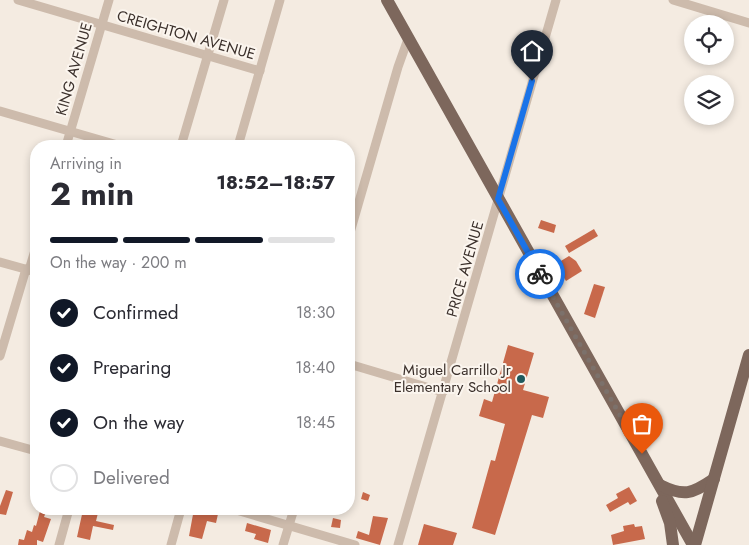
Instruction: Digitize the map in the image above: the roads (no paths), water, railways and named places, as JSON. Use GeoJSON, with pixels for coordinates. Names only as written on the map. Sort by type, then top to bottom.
{"type":"FeatureCollection","features":[{"type":"Feature","properties":{"kind":"main road"},"geometry":{"type":"LineString","coordinates":[[387,0],[694,545]]}},
{"type":"Feature","properties":{"kind":"main road"},"geometry":{"type":"LineString","coordinates":[[694,545],[749,355]]}},
{"type":"Feature","properties":{"kind":"main road"},"geometry":{"type":"LineString","coordinates":[[649,466],[670,523],[673,545]]}},
{"type":"Feature","properties":{"kind":"main road"},"geometry":{"type":"LineString","coordinates":[[660,485],[685,493],[697,490],[714,479]]}},
{"type":"Feature","properties":{"kind":"street","name":"CREIGHTON AVENUE"},"geometry":{"type":"LineString","coordinates":[[18,0],[260,71]]}},
{"type":"Feature","properties":{"kind":"street","name":"KING AVENUE"},"geometry":{"type":"LineString","coordinates":[[68,140],[109,0]]}},
{"type":"Feature","properties":{"kind":"street"},"geometry":{"type":"LineString","coordinates":[[183,140],[224,0]]}},
{"type":"Feature","properties":{"kind":"street"},"geometry":{"type":"LineString","coordinates":[[240,140],[280,0]]}},
{"type":"Feature","properties":{"kind":"street","name":"PRICE AVENUE"},"geometry":{"type":"LineString","coordinates":[[398,545],[556,0]]}},
{"type":"Feature","properties":{"kind":"street"},"geometry":{"type":"LineString","coordinates":[[673,0],[749,23]]}},
{"type":"Feature","properties":{"kind":"street"},"geometry":{"type":"LineString","coordinates":[[355,215],[398,67],[408,39]]}},
{"type":"Feature","properties":{"kind":"street"},"geometry":{"type":"LineString","coordinates":[[0,111],[99,140]]}},
{"type":"Feature","properties":{"kind":"street"},"geometry":{"type":"LineString","coordinates":[[0,262],[30,270]]}},
{"type":"Feature","properties":{"kind":"street"},"geometry":{"type":"LineString","coordinates":[[0,356],[30,273]]}},
{"type":"Feature","properties":{"kind":"street"},"geometry":{"type":"LineString","coordinates":[[355,366],[443,392]]}},
{"type":"Feature","properties":{"kind":"street"},"geometry":{"type":"LineString","coordinates":[[0,441],[30,449]]}},
{"type":"Feature","properties":{"kind":"street"},"geometry":{"type":"LineString","coordinates":[[59,545],[67,515]]}},
{"type":"Feature","properties":{"kind":"street"},"geometry":{"type":"LineString","coordinates":[[171,545],[179,515]]}},
{"type":"Feature","properties":{"kind":"street"},"geometry":{"type":"LineString","coordinates":[[254,515],[355,545]]}},
{"type":"Feature","properties":{"kind":"street"},"geometry":{"type":"LineString","coordinates":[[284,545],[292,515]]}},
{"type":"Feature","properties":{"kind":"place","name":"Miguel Carrillo Jr Elementary School"},"geometry":{"type":"Point","coordinates":[521,379]}}]}
